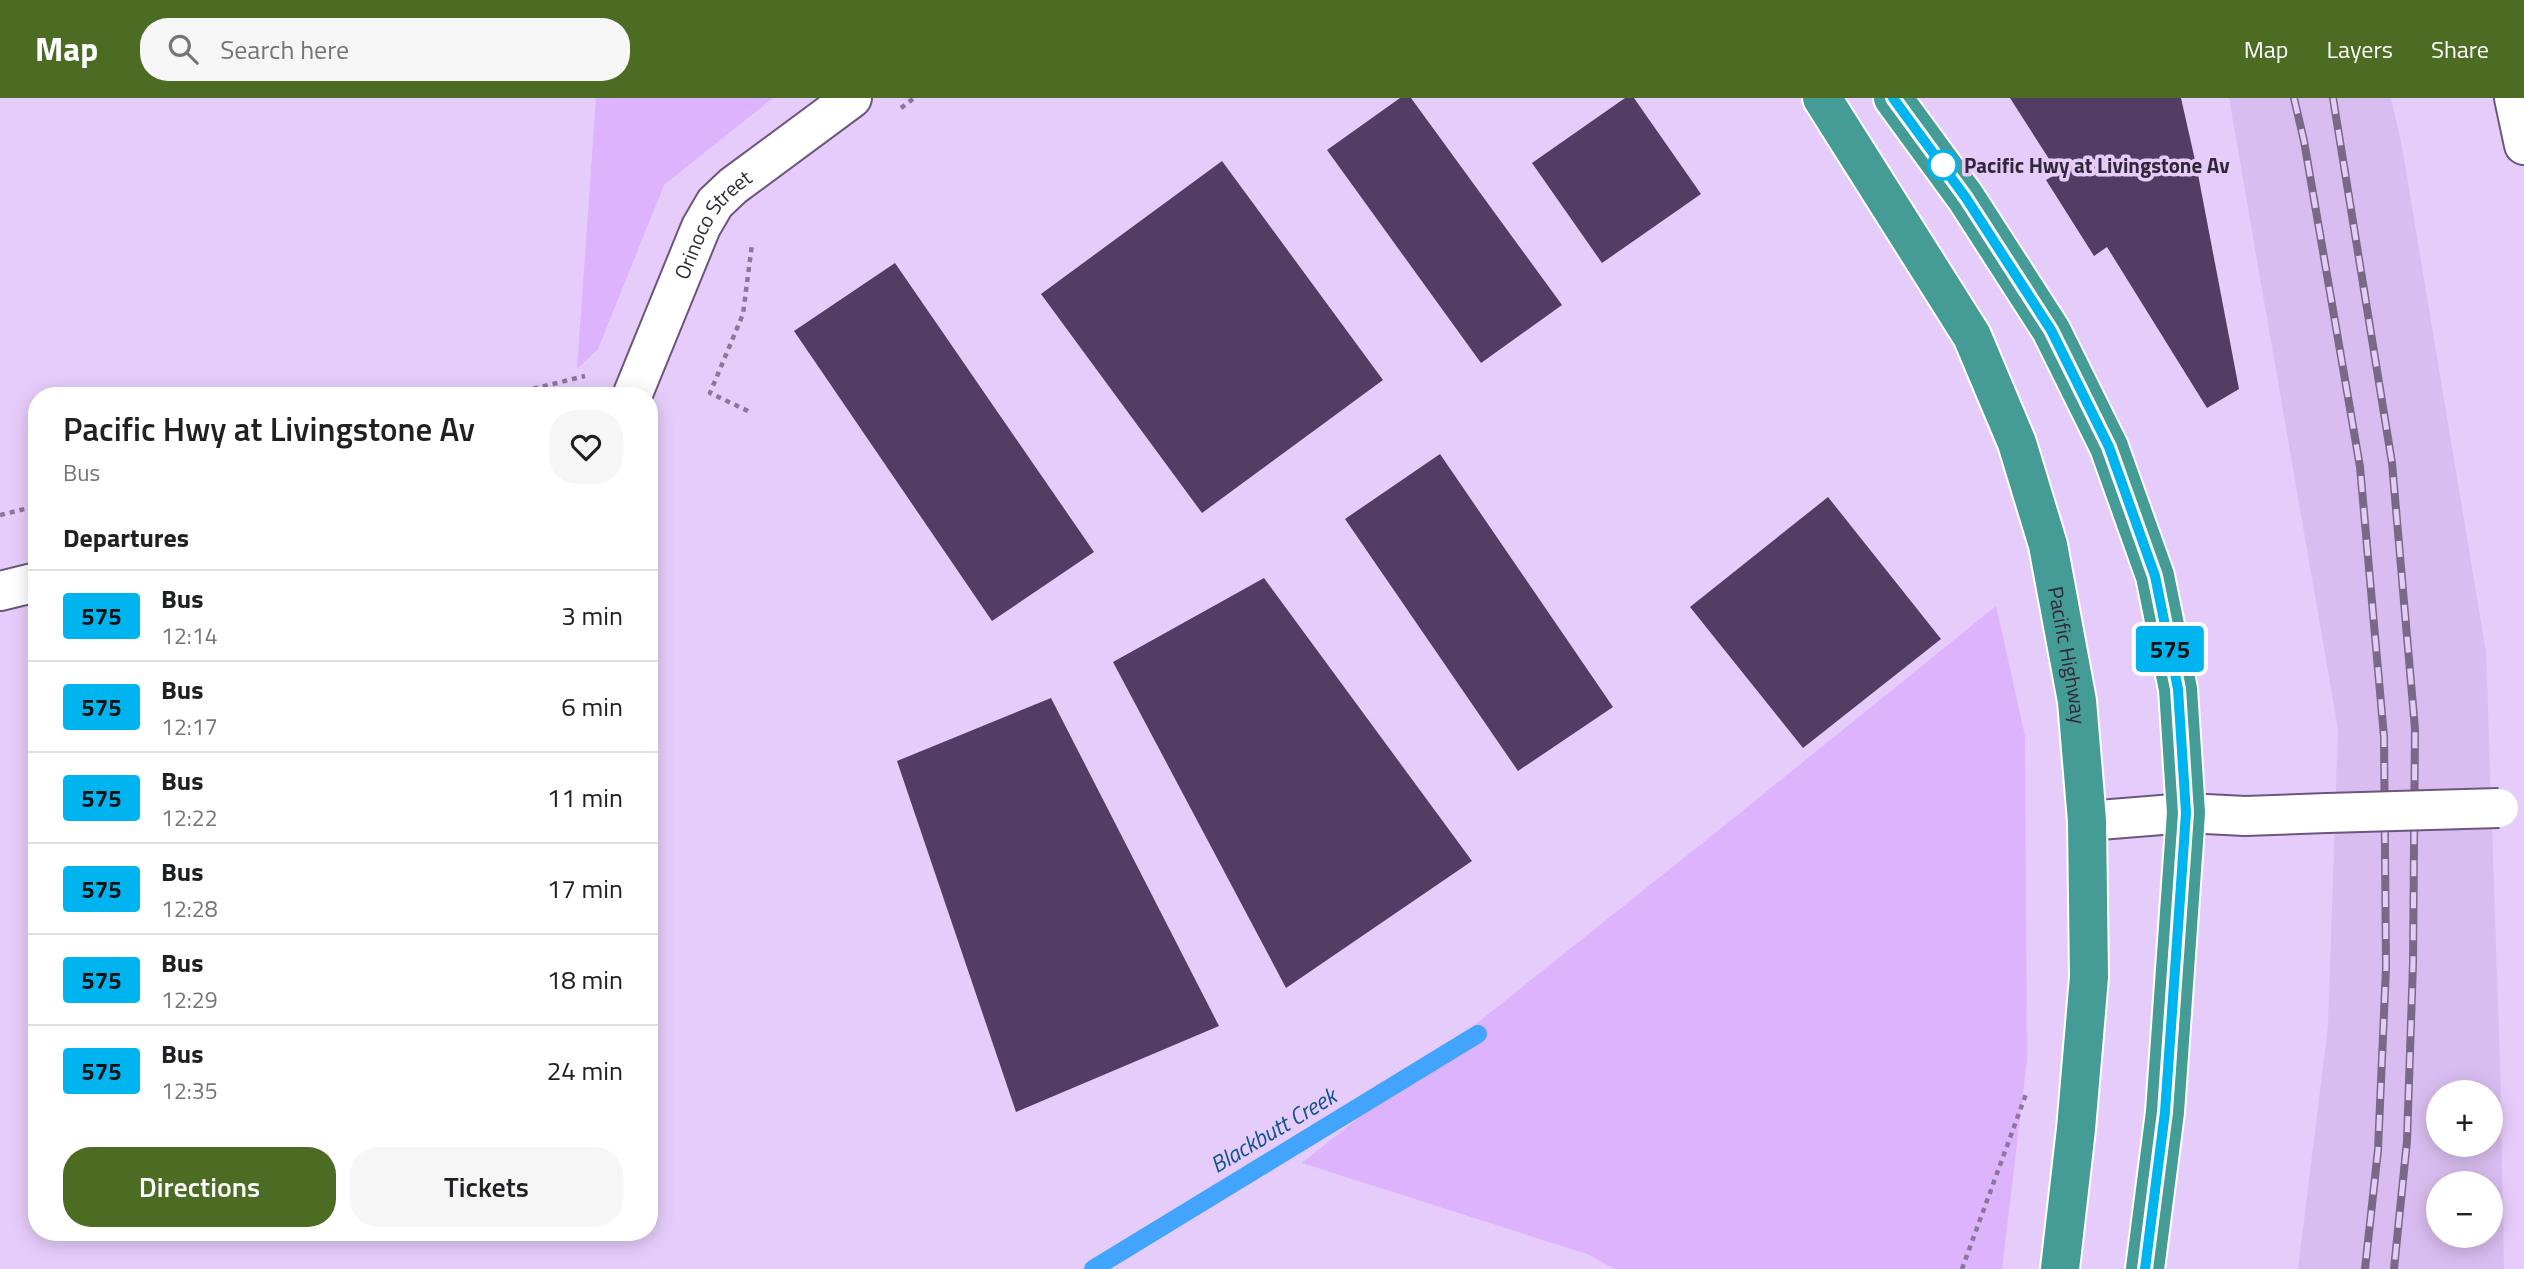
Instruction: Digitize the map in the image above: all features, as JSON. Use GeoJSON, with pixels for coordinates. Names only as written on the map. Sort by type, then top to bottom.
{"type":"FeatureCollection","features":[{"type":"Feature","properties":{"kind":"highway","name":"Pacific Highway"},"geometry":{"type":"LineString","coordinates":[[1822,98],[1972,336],[2017,443],[2048,545],[2075,688],[2087,821],[2089,977],[2060,1269]]}},
{"type":"Feature","properties":{"kind":"highway"},"geometry":{"type":"LineString","coordinates":[[1893,98],[1966,198],[2051,330],[2109,447],[2155,576],[2178,689],[2186,813],[2165,1112],[2145,1269]]}},
{"type":"Feature","properties":{"kind":"street","name":"Orinoco Street"},"geometry":{"type":"LineString","coordinates":[[636,387],[701,228],[715,204],[733,186],[852,98]]}},
{"type":"Feature","properties":{"kind":"street"},"geometry":{"type":"LineString","coordinates":[[2514,98],[2524,145]]}},
{"type":"Feature","properties":{"kind":"street"},"geometry":{"type":"LineString","coordinates":[[0,590],[28,584]]}},
{"type":"Feature","properties":{"kind":"street"},"geometry":{"type":"LineString","coordinates":[[2087,821],[2186,813],[2245,816],[2511,807]]}},
{"type":"Feature","properties":{"kind":"path"},"geometry":{"type":"LineString","coordinates":[[892,115],[914,98]]}},
{"type":"Feature","properties":{"kind":"path"},"geometry":{"type":"LineString","coordinates":[[748,411],[710,393],[743,314],[752,239]]}},
{"type":"Feature","properties":{"kind":"path"},"geometry":{"type":"LineString","coordinates":[[0,515],[28,508]]}},
{"type":"Feature","properties":{"kind":"path"},"geometry":{"type":"LineString","coordinates":[[1962,1269],[2028,1087]]}},
{"type":"Feature","properties":{"kind":"shaded area"},"geometry":{"type":"Polygon","coordinates":[[[596,98],[773,98],[664,185],[598,349],[577,369],[596,98]]]}},
{"type":"Feature","properties":{"kind":"shaded area"},"geometry":{"type":"Polygon","coordinates":[[[2229,98],[2391,98],[2402,146],[2486,652],[2500,1063],[2500,1080],[2426,1080],[2426,1157],[2502,1157],[2502,1171],[2426,1171],[2426,1248],[2503,1248],[2503,1218],[2504,1269],[2298,1269],[2328,1026],[2338,729],[2229,98]]]}},
{"type":"Feature","properties":{"kind":"shaded area"},"geometry":{"type":"Polygon","coordinates":[[[1996,606],[2025,736],[2027,1060],[2002,1269],[1615,1269],[1587,1254],[1302,1163],[1735,817],[1996,606]]]}},
{"type":"Feature","properties":{"kind":"building"},"geometry":{"type":"Polygon","coordinates":[[[1400,98],[1411,98],[1562,305],[1481,363],[1327,150],[1400,98]]]}},
{"type":"Feature","properties":{"kind":"building"},"geometry":{"type":"Polygon","coordinates":[[[1625,98],[1634,98],[1701,194],[1602,263],[1532,163],[1625,98]]]}},
{"type":"Feature","properties":{"kind":"building"},"geometry":{"type":"Polygon","coordinates":[[[2010,98],[2181,98],[2239,389],[2207,408],[2107,247],[2094,256],[2046,180],[2058,173],[2010,98]]]}},
{"type":"Feature","properties":{"kind":"building"},"geometry":{"type":"Polygon","coordinates":[[[1222,161],[1383,380],[1202,513],[1041,294],[1222,161]]]}},
{"type":"Feature","properties":{"kind":"building"},"geometry":{"type":"Polygon","coordinates":[[[895,263],[1094,552],[992,621],[794,331],[895,263]]]}},
{"type":"Feature","properties":{"kind":"building"},"geometry":{"type":"Polygon","coordinates":[[[1440,454],[1613,707],[1518,771],[1345,519],[1440,454]]]}},
{"type":"Feature","properties":{"kind":"building"},"geometry":{"type":"Polygon","coordinates":[[[1828,497],[1941,639],[1803,748],[1690,607],[1828,497]]]}},
{"type":"Feature","properties":{"kind":"building"},"geometry":{"type":"Polygon","coordinates":[[[1264,578],[1472,861],[1286,988],[1113,662],[1264,578]]]}},
{"type":"Feature","properties":{"kind":"building"},"geometry":{"type":"Polygon","coordinates":[[[1051,698],[1219,1026],[1016,1112],[897,761],[1051,698]]]}},
{"type":"Feature","properties":{"kind":"waterway","name":"Blackbutt Creek"},"geometry":{"type":"LineString","coordinates":[[1093,1269],[1478,1034]]}},
{"type":"Feature","properties":{"kind":"railway"},"geometry":{"type":"LineString","coordinates":[[2294,98],[2304,141],[2360,467],[2384,737],[2386,967],[2378,1150],[2365,1269]]}},
{"type":"Feature","properties":{"kind":"railway"},"geometry":{"type":"LineString","coordinates":[[2333,98],[2392,463],[2415,729],[2413,963],[2407,1141],[2394,1269]]}},
{"type":"Feature","properties":{"kind":"bus line","name":"575"},"geometry":{"type":"LineString","coordinates":[[1893,98],[1966,198],[2051,330],[2109,447],[2155,576],[2178,689],[2186,813],[2165,1112],[2145,1269]]}},
{"type":"Feature","properties":{"kind":"place","name":"Pacific Hwy at Livingstone Av"},"geometry":{"type":"Point","coordinates":[1943,165]}}]}
